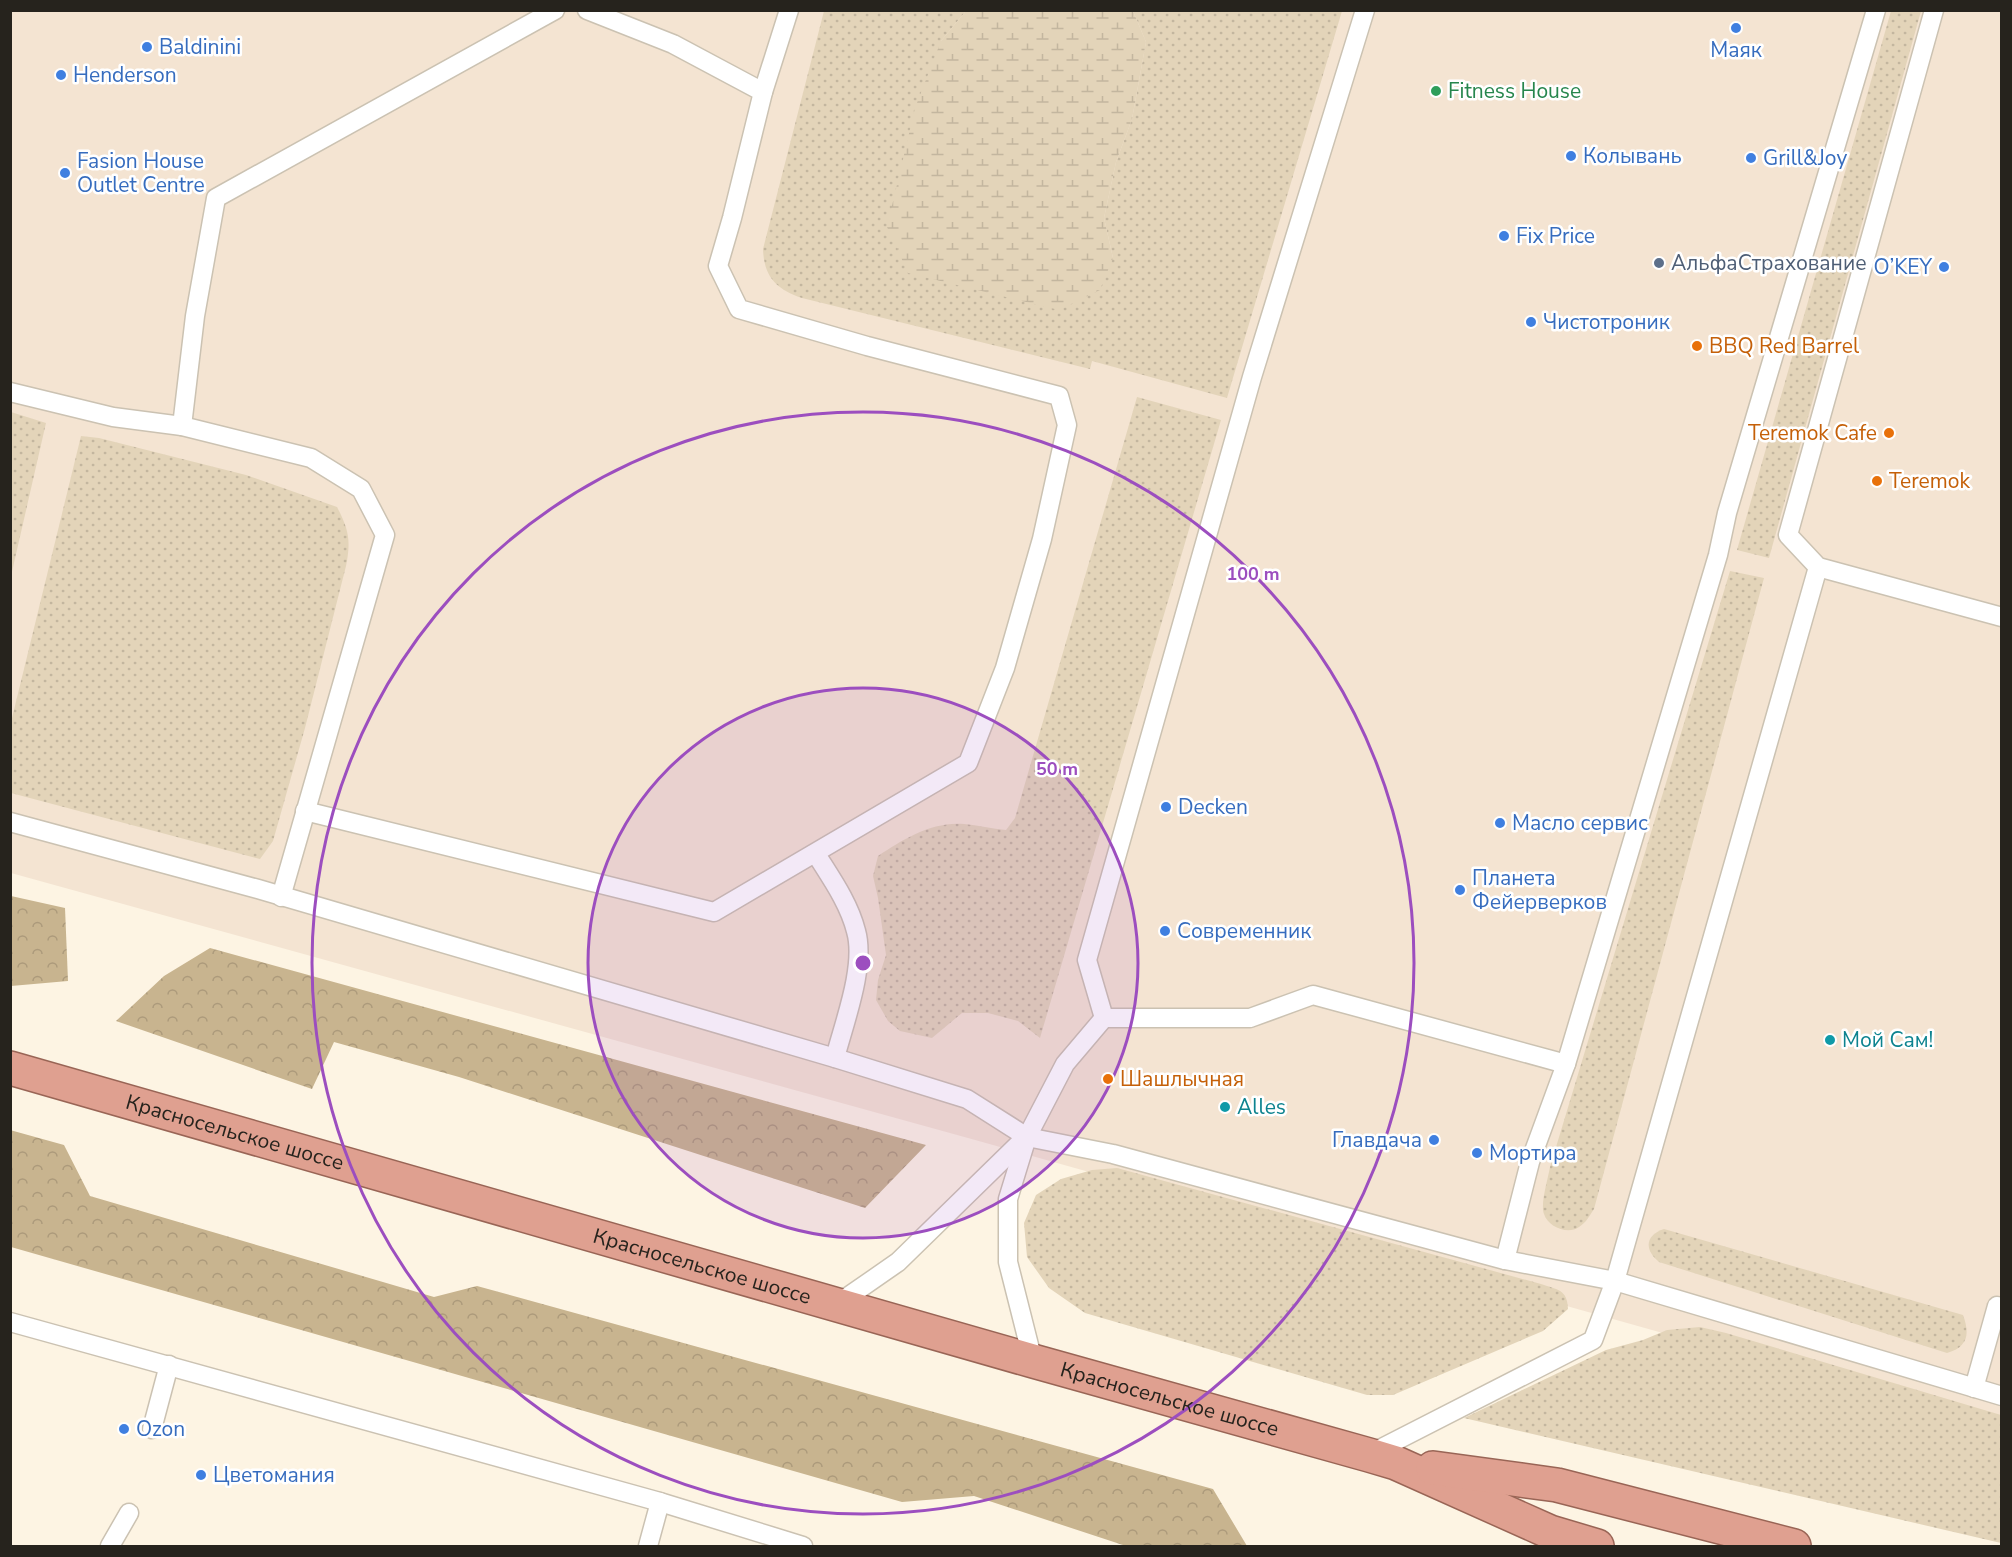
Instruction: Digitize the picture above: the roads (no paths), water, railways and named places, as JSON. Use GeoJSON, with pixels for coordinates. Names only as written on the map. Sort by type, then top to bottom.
{"type":"FeatureCollection","features":[{"type":"Feature","properties":{"kind":"highway","name":"Красносельское шоссе"},"geometry":{"type":"LineString","coordinates":[[10,1068],[1382,1459],[1557,1485],[1794,1546]]}},
{"type":"Feature","properties":{"kind":"highway","name":"Красносельское шоссе"},"geometry":{"type":"LineString","coordinates":[[1382,1459],[1550,1532],[1597,1546]]}},
{"type":"Feature","properties":{"kind":"lane"},"geometry":{"type":"LineString","coordinates":[[182,426],[195,316],[216,198],[555,10]]}},
{"type":"Feature","properties":{"kind":"lane"},"geometry":{"type":"LineString","coordinates":[[586,10],[673,44],[763,92]]}},
{"type":"Feature","properties":{"kind":"lane"},"geometry":{"type":"LineString","coordinates":[[305,811],[714,912],[969,763],[1005,668],[1042,539],[1067,425],[1059,396],[867,346],[739,309],[718,266],[763,92],[789,10]]}},
{"type":"Feature","properties":{"kind":"lane"},"geometry":{"type":"LineString","coordinates":[[1104,1018],[1087,960],[1252,377],[1365,10]]}},
{"type":"Feature","properties":{"kind":"lane"},"geometry":{"type":"LineString","coordinates":[[1505,1260],[1530,1162],[1566,1064],[1715,566],[1727,513],[1876,10]]}},
{"type":"Feature","properties":{"kind":"lane"},"geometry":{"type":"LineString","coordinates":[[1934,10],[1788,535],[1818,567],[2001,617]]}},
{"type":"Feature","properties":{"kind":"lane"},"geometry":{"type":"LineString","coordinates":[[10,392],[113,417],[182,426],[311,458],[361,489],[385,535],[281,897]]}},
{"type":"Feature","properties":{"kind":"lane"},"geometry":{"type":"LineString","coordinates":[[1382,1459],[1593,1340],[1616,1281],[1818,567]]}},
{"type":"Feature","properties":{"kind":"lane"},"geometry":{"type":"LineString","coordinates":[[10,822],[281,897],[835,1058],[967,1099],[1027,1137],[1113,1154],[1505,1260],[1616,1281],[2001,1396]]}},
{"type":"Feature","properties":{"kind":"lane"},"geometry":{"type":"LineString","coordinates":[[816,854],[847,906],[857,933],[858,973],[835,1058]]}},
{"type":"Feature","properties":{"kind":"lane"},"geometry":{"type":"LineString","coordinates":[[1033,1361],[1008,1262],[1008,1199],[1027,1137],[1065,1064],[1104,1018],[1250,1018],[1313,995],[1566,1064]]}},
{"type":"Feature","properties":{"kind":"lane"},"geometry":{"type":"LineString","coordinates":[[836,1305],[898,1262],[1027,1137]]}},
{"type":"Feature","properties":{"kind":"lane"},"geometry":{"type":"LineString","coordinates":[[1974,1388],[1997,1306]]}},
{"type":"Feature","properties":{"kind":"lane"},"geometry":{"type":"LineString","coordinates":[[10,1322],[660,1502],[752,1540],[803,1546]]}},
{"type":"Feature","properties":{"kind":"lane"},"geometry":{"type":"LineString","coordinates":[[152,1429],[169,1365]]}},
{"type":"Feature","properties":{"kind":"lane"},"geometry":{"type":"LineString","coordinates":[[648,1546],[660,1502]]}},
{"type":"Feature","properties":{"kind":"lane"},"geometry":{"type":"LineString","coordinates":[[110,1546],[129,1513]]}},
{"type":"Feature","properties":{"kind":"place","name":"Маяк"},"geometry":{"type":"Point","coordinates":[1736,28]}},
{"type":"Feature","properties":{"kind":"place","name":"Baldinini"},"geometry":{"type":"Point","coordinates":[147,47]}},
{"type":"Feature","properties":{"kind":"place","name":"Henderson"},"geometry":{"type":"Point","coordinates":[61,75]}},
{"type":"Feature","properties":{"kind":"place","name":"Fitness House"},"geometry":{"type":"Point","coordinates":[1436,91]}},
{"type":"Feature","properties":{"kind":"place","name":"Колывань"},"geometry":{"type":"Point","coordinates":[1571,156]}},
{"type":"Feature","properties":{"kind":"place","name":"Grill&Joy"},"geometry":{"type":"Point","coordinates":[1751,158]}},
{"type":"Feature","properties":{"kind":"place","name":"Fasion House Outlet Centre"},"geometry":{"type":"Point","coordinates":[65,173]}},
{"type":"Feature","properties":{"kind":"place","name":"Fix Price"},"geometry":{"type":"Point","coordinates":[1504,236]}},
{"type":"Feature","properties":{"kind":"place","name":"АльфаСтрахование"},"geometry":{"type":"Point","coordinates":[1659,263]}},
{"type":"Feature","properties":{"kind":"place","name":"O’KEY"},"geometry":{"type":"Point","coordinates":[1944,267]}},
{"type":"Feature","properties":{"kind":"place","name":"Чистотроник"},"geometry":{"type":"Point","coordinates":[1531,322]}},
{"type":"Feature","properties":{"kind":"place","name":"BBQ Red Barrel"},"geometry":{"type":"Point","coordinates":[1697,346]}},
{"type":"Feature","properties":{"kind":"place","name":"Teremok Cafe"},"geometry":{"type":"Point","coordinates":[1889,433]}},
{"type":"Feature","properties":{"kind":"place","name":"Teremok"},"geometry":{"type":"Point","coordinates":[1877,481]}},
{"type":"Feature","properties":{"kind":"place","name":"Decken"},"geometry":{"type":"Point","coordinates":[1166,807]}},
{"type":"Feature","properties":{"kind":"place","name":"Масло сервис"},"geometry":{"type":"Point","coordinates":[1500,823]}},
{"type":"Feature","properties":{"kind":"place","name":"Планета Фейерверков"},"geometry":{"type":"Point","coordinates":[1460,890]}},
{"type":"Feature","properties":{"kind":"place","name":"Современник"},"geometry":{"type":"Point","coordinates":[1165,931]}},
{"type":"Feature","properties":{"kind":"place","name":"Мой Сам!"},"geometry":{"type":"Point","coordinates":[1830,1040]}},
{"type":"Feature","properties":{"kind":"place","name":"Шашлычная"},"geometry":{"type":"Point","coordinates":[1108,1079]}},
{"type":"Feature","properties":{"kind":"place","name":"Alles"},"geometry":{"type":"Point","coordinates":[1225,1107]}},
{"type":"Feature","properties":{"kind":"place","name":"Главдача"},"geometry":{"type":"Point","coordinates":[1434,1140]}},
{"type":"Feature","properties":{"kind":"place","name":"Мортира"},"geometry":{"type":"Point","coordinates":[1477,1153]}},
{"type":"Feature","properties":{"kind":"place","name":"Ozon"},"geometry":{"type":"Point","coordinates":[124,1429]}},
{"type":"Feature","properties":{"kind":"place","name":"Цветомания"},"geometry":{"type":"Point","coordinates":[201,1475]}}]}
